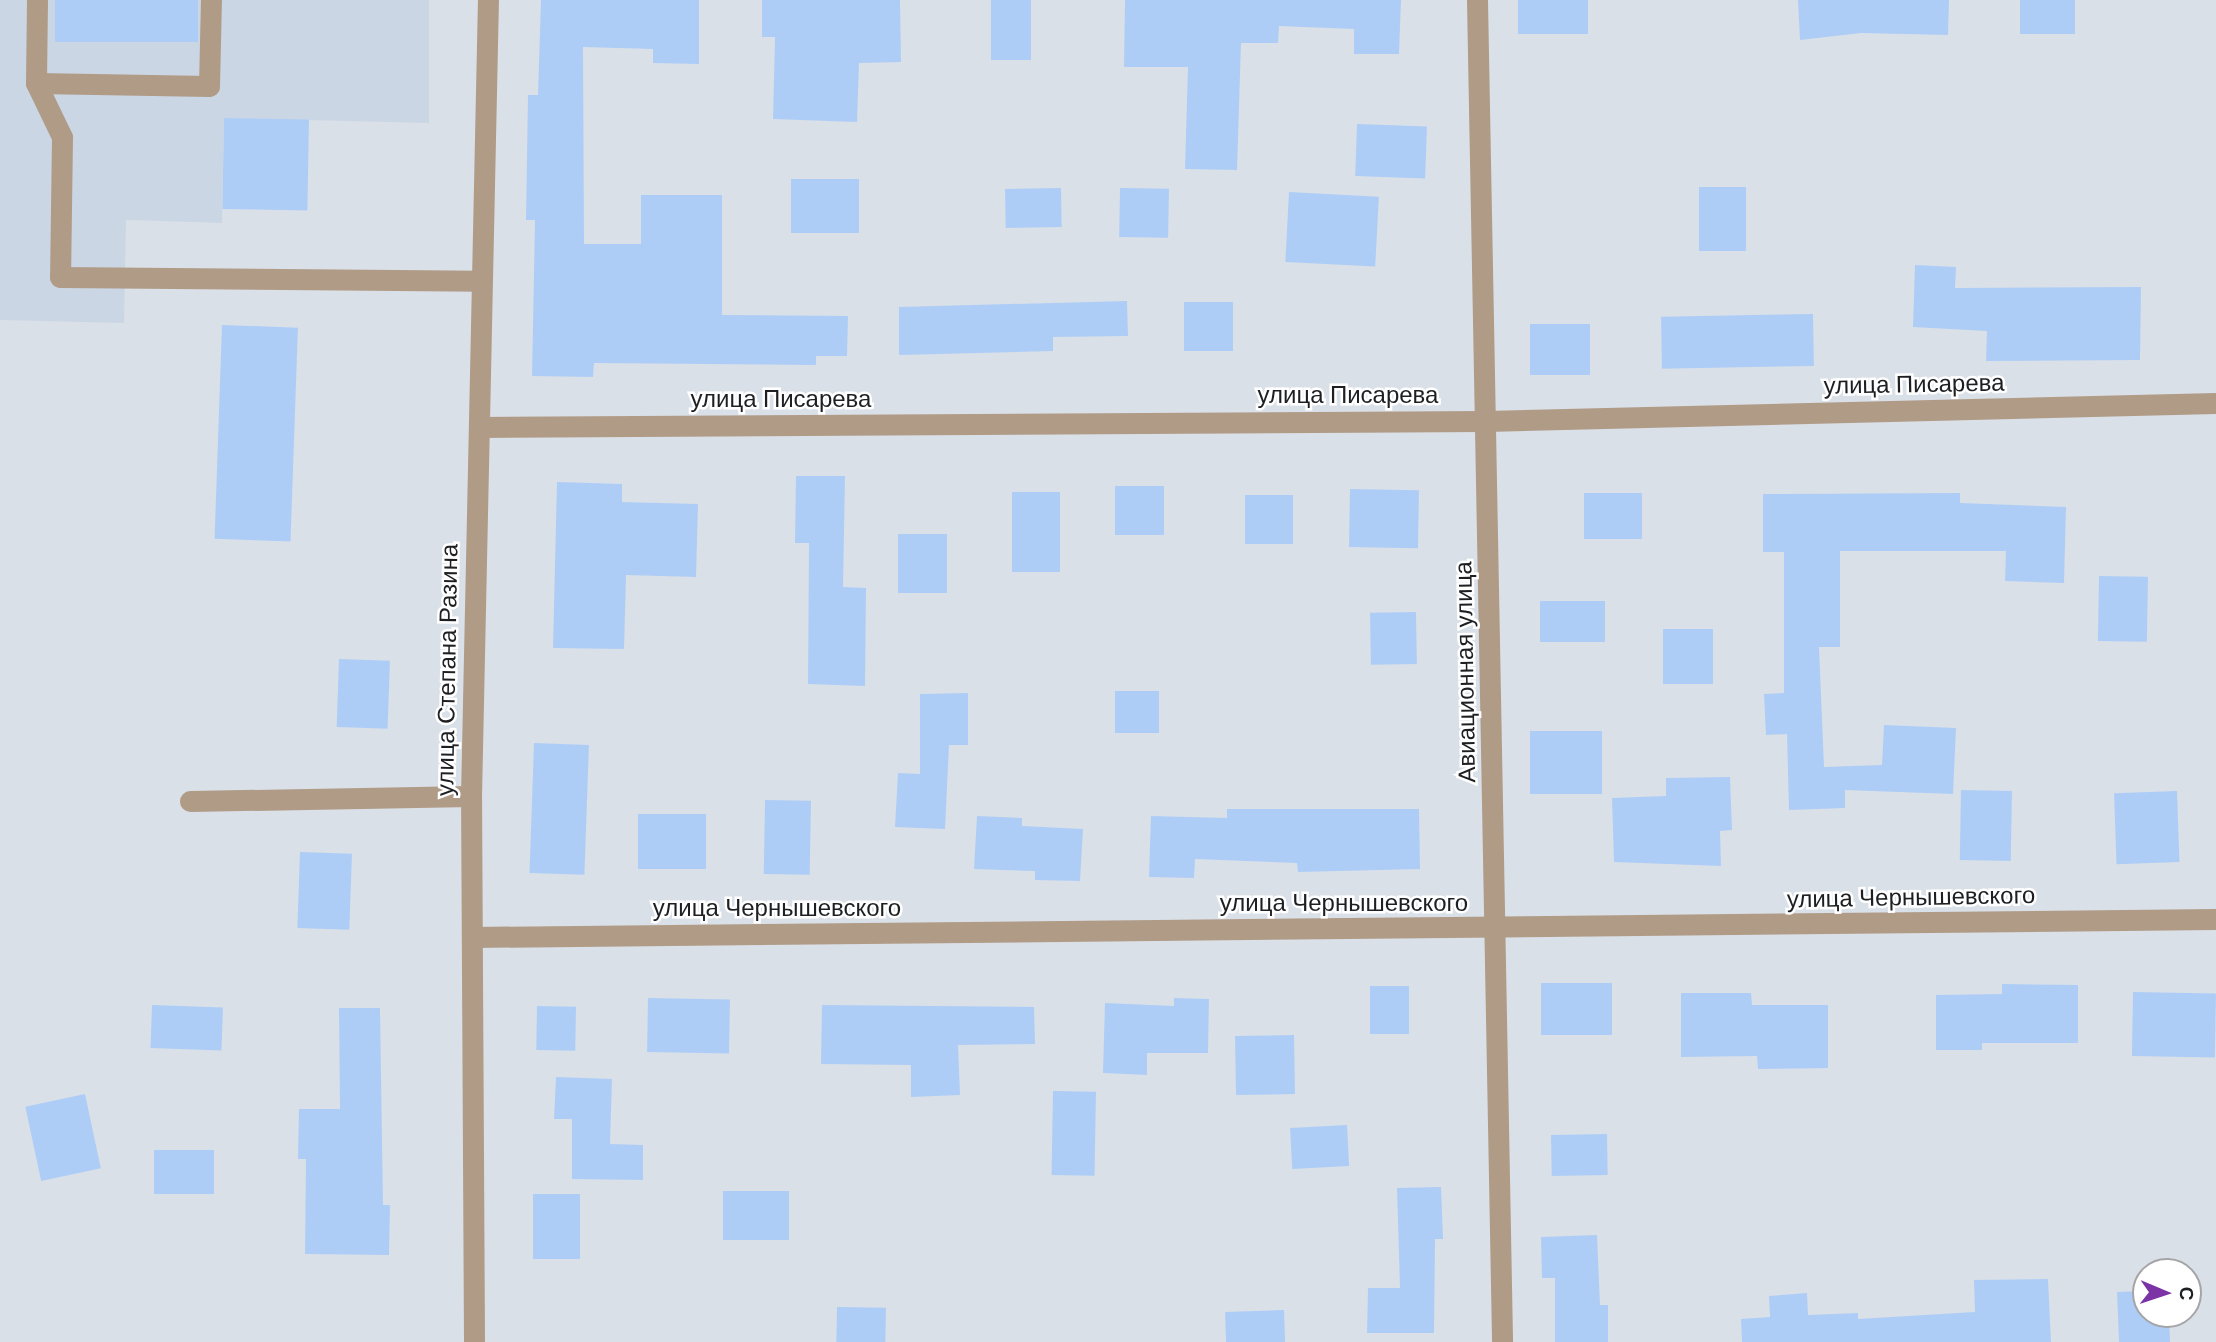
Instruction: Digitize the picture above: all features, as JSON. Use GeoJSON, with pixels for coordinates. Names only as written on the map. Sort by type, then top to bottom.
{"type":"FeatureCollection","features":[{"type":"Feature","properties":{"kind":"street"},"geometry":{"type":"LineString","coordinates":[[37,0],[36,83],[62,137],[60,277],[480,281]]}},
{"type":"Feature","properties":{"kind":"street"},"geometry":{"type":"LineString","coordinates":[[36,83],[209,86],[211,0]]}},
{"type":"Feature","properties":{"kind":"street","name":"улица Степана Разина"},"geometry":{"type":"LineString","coordinates":[[474,1342],[471,796],[488,0]]}},
{"type":"Feature","properties":{"kind":"street","name":"Авиационная улица"},"geometry":{"type":"LineString","coordinates":[[1477,0],[1497,928],[1502,1342]]}},
{"type":"Feature","properties":{"kind":"street","name":"улица Писарева"},"geometry":{"type":"LineString","coordinates":[[479,427],[1486,421],[2216,403]]}},
{"type":"Feature","properties":{"kind":"street"},"geometry":{"type":"LineString","coordinates":[[190,801],[471,796]]}},
{"type":"Feature","properties":{"kind":"street","name":"улица Чернышевского"},"geometry":{"type":"LineString","coordinates":[[473,937],[2216,919]]}},
{"type":"Feature","properties":{"kind":"shaded area"},"geometry":{"type":"Polygon","coordinates":[[[0,0],[429,0],[429,123],[224,118],[222,223],[126,220],[124,323],[0,320],[0,0]]]}},
{"type":"Feature","properties":{"kind":"building"},"geometry":{"type":"Polygon","coordinates":[[[55,0],[198,0],[198,42],[55,42],[55,0]]]}},
{"type":"Feature","properties":{"kind":"building"},"geometry":{"type":"Polygon","coordinates":[[[541,0],[699,0],[699,64],[653,63],[653,49],[583,47],[584,244],[641,244],[641,195],[722,195],[722,315],[848,316],[847,356],[816,356],[816,365],[594,363],[593,377],[532,376],[535,220],[526,220],[528,95],[538,95],[541,0]]]}},
{"type":"Feature","properties":{"kind":"building"},"geometry":{"type":"Polygon","coordinates":[[[762,0],[900,0],[901,62],[859,63],[857,122],[773,119],[775,37],[762,37],[762,0]]]}},
{"type":"Feature","properties":{"kind":"building"},"geometry":{"type":"Polygon","coordinates":[[[991,0],[1031,0],[1031,60],[991,60],[991,0]]]}},
{"type":"Feature","properties":{"kind":"building"},"geometry":{"type":"Polygon","coordinates":[[[1125,0],[1401,0],[1399,54],[1354,54],[1354,29],[1279,26],[1278,43],[1241,43],[1237,170],[1185,169],[1188,67],[1124,67],[1125,0]]]}},
{"type":"Feature","properties":{"kind":"building"},"geometry":{"type":"Polygon","coordinates":[[[1518,0],[1588,0],[1588,34],[1518,34],[1518,0]]]}},
{"type":"Feature","properties":{"kind":"building"},"geometry":{"type":"Polygon","coordinates":[[[1798,0],[1949,0],[1948,35],[1861,33],[1800,40],[1798,0]]]}},
{"type":"Feature","properties":{"kind":"building"},"geometry":{"type":"Polygon","coordinates":[[[2020,0],[2075,0],[2075,34],[2020,34],[2020,0]]]}},
{"type":"Feature","properties":{"kind":"building"},"geometry":{"type":"Polygon","coordinates":[[[224,118],[309,119],[307,210],[222,209],[224,118]]]}},
{"type":"Feature","properties":{"kind":"building"},"geometry":{"type":"Polygon","coordinates":[[[1357,124],[1427,126],[1425,178],[1355,176],[1357,124]]]}},
{"type":"Feature","properties":{"kind":"building"},"geometry":{"type":"Polygon","coordinates":[[[791,179],[859,179],[859,233],[791,233],[791,179]]]}},
{"type":"Feature","properties":{"kind":"building"},"geometry":{"type":"Polygon","coordinates":[[[1699,187],[1746,187],[1746,251],[1699,251],[1699,187]]]}},
{"type":"Feature","properties":{"kind":"building"},"geometry":{"type":"Polygon","coordinates":[[[1061,188],[1062,227],[1006,228],[1005,189],[1061,188]]]}},
{"type":"Feature","properties":{"kind":"building"},"geometry":{"type":"Polygon","coordinates":[[[1120,188],[1169,189],[1168,238],[1119,237],[1120,188]]]}},
{"type":"Feature","properties":{"kind":"building"},"geometry":{"type":"Polygon","coordinates":[[[1289,192],[1379,197],[1375,267],[1285,262],[1289,192]]]}},
{"type":"Feature","properties":{"kind":"building"},"geometry":{"type":"Polygon","coordinates":[[[1915,265],[1956,267],[1955,288],[2141,287],[2140,360],[1986,361],[1987,331],[1913,327],[1915,265]]]}},
{"type":"Feature","properties":{"kind":"building"},"geometry":{"type":"Polygon","coordinates":[[[1127,301],[1128,336],[1053,337],[1053,351],[899,355],[899,307],[1127,301]]]}},
{"type":"Feature","properties":{"kind":"building"},"geometry":{"type":"Polygon","coordinates":[[[1184,302],[1233,302],[1233,351],[1184,351],[1184,302]]]}},
{"type":"Feature","properties":{"kind":"building"},"geometry":{"type":"Polygon","coordinates":[[[1813,314],[1814,366],[1662,369],[1661,317],[1813,314]]]}},
{"type":"Feature","properties":{"kind":"building"},"geometry":{"type":"Polygon","coordinates":[[[1530,324],[1590,324],[1590,375],[1530,375],[1530,324]]]}},
{"type":"Feature","properties":{"kind":"building"},"geometry":{"type":"Polygon","coordinates":[[[222,325],[298,328],[290,542],[215,539],[222,325]]]}},
{"type":"Feature","properties":{"kind":"building"},"geometry":{"type":"Polygon","coordinates":[[[796,476],[845,476],[843,587],[866,588],[865,686],[808,684],[809,543],[795,543],[796,476]]]}},
{"type":"Feature","properties":{"kind":"building"},"geometry":{"type":"Polygon","coordinates":[[[557,482],[622,484],[622,502],[698,504],[696,577],[626,575],[624,649],[553,648],[557,482]]]}},
{"type":"Feature","properties":{"kind":"building"},"geometry":{"type":"Polygon","coordinates":[[[1115,486],[1164,486],[1164,535],[1115,535],[1115,486]]]}},
{"type":"Feature","properties":{"kind":"building"},"geometry":{"type":"Polygon","coordinates":[[[1350,489],[1419,490],[1418,548],[1349,547],[1350,489]]]}},
{"type":"Feature","properties":{"kind":"building"},"geometry":{"type":"Polygon","coordinates":[[[1012,492],[1060,492],[1060,572],[1012,572],[1012,492]]]}},
{"type":"Feature","properties":{"kind":"building"},"geometry":{"type":"Polygon","coordinates":[[[1584,493],[1642,493],[1642,539],[1584,539],[1584,493]]]}},
{"type":"Feature","properties":{"kind":"building"},"geometry":{"type":"Polygon","coordinates":[[[1960,493],[1960,503],[2066,507],[2064,583],[2005,581],[2006,551],[1840,551],[1840,647],[1819,647],[1824,767],[1882,765],[1884,725],[1956,728],[1953,794],[1845,790],[1845,808],[1789,810],[1787,734],[1766,735],[1764,694],[1784,693],[1784,552],[1763,552],[1763,494],[1960,493]]]}},
{"type":"Feature","properties":{"kind":"building"},"geometry":{"type":"Polygon","coordinates":[[[1245,495],[1293,495],[1293,544],[1245,544],[1245,495]]]}},
{"type":"Feature","properties":{"kind":"building"},"geometry":{"type":"Polygon","coordinates":[[[898,534],[947,534],[947,593],[898,593],[898,534]]]}},
{"type":"Feature","properties":{"kind":"building"},"geometry":{"type":"Polygon","coordinates":[[[2099,576],[2148,577],[2147,642],[2098,641],[2099,576]]]}},
{"type":"Feature","properties":{"kind":"building"},"geometry":{"type":"Polygon","coordinates":[[[1540,601],[1605,601],[1605,642],[1540,642],[1540,601]]]}},
{"type":"Feature","properties":{"kind":"building"},"geometry":{"type":"Polygon","coordinates":[[[1416,612],[1417,664],[1371,665],[1370,613],[1416,612]]]}},
{"type":"Feature","properties":{"kind":"building"},"geometry":{"type":"Polygon","coordinates":[[[1663,629],[1713,629],[1713,684],[1663,684],[1663,629]]]}},
{"type":"Feature","properties":{"kind":"building"},"geometry":{"type":"Polygon","coordinates":[[[339,659],[390,661],[388,729],[337,727],[339,659]]]}},
{"type":"Feature","properties":{"kind":"building"},"geometry":{"type":"Polygon","coordinates":[[[1115,691],[1159,691],[1159,733],[1115,733],[1115,691]]]}},
{"type":"Feature","properties":{"kind":"building"},"geometry":{"type":"Polygon","coordinates":[[[968,693],[968,745],[949,745],[945,829],[895,827],[898,773],[920,774],[920,694],[968,693]]]}},
{"type":"Feature","properties":{"kind":"building"},"geometry":{"type":"Polygon","coordinates":[[[1530,731],[1602,731],[1602,794],[1530,794],[1530,731]]]}},
{"type":"Feature","properties":{"kind":"building"},"geometry":{"type":"Polygon","coordinates":[[[534,743],[589,745],[584,875],[529,873],[534,743]]]}},
{"type":"Feature","properties":{"kind":"building"},"geometry":{"type":"Polygon","coordinates":[[[1730,777],[1732,830],[1720,831],[1721,866],[1614,862],[1612,798],[1666,796],[1666,778],[1730,777]]]}},
{"type":"Feature","properties":{"kind":"building"},"geometry":{"type":"Polygon","coordinates":[[[1961,790],[2012,791],[2011,861],[1960,860],[1961,790]]]}},
{"type":"Feature","properties":{"kind":"building"},"geometry":{"type":"Polygon","coordinates":[[[2177,791],[2179,862],[2117,864],[2114,793],[2177,791]]]}},
{"type":"Feature","properties":{"kind":"building"},"geometry":{"type":"Polygon","coordinates":[[[765,800],[811,801],[810,875],[764,874],[765,800]]]}},
{"type":"Feature","properties":{"kind":"building"},"geometry":{"type":"Polygon","coordinates":[[[1227,809],[1419,809],[1420,869],[1298,872],[1297,863],[1195,859],[1194,878],[1149,877],[1151,816],[1227,818],[1227,809]]]}},
{"type":"Feature","properties":{"kind":"building"},"geometry":{"type":"Polygon","coordinates":[[[638,814],[706,814],[706,869],[638,869],[638,814]]]}},
{"type":"Feature","properties":{"kind":"building"},"geometry":{"type":"Polygon","coordinates":[[[977,816],[1022,818],[1022,826],[1083,829],[1080,881],[1035,880],[1035,871],[974,869],[977,816]]]}},
{"type":"Feature","properties":{"kind":"building"},"geometry":{"type":"Polygon","coordinates":[[[300,852],[352,854],[349,930],[297,928],[300,852]]]}},
{"type":"Feature","properties":{"kind":"building"},"geometry":{"type":"Polygon","coordinates":[[[1541,983],[1612,983],[1612,1035],[1541,1035],[1541,983]]]}},
{"type":"Feature","properties":{"kind":"building"},"geometry":{"type":"Polygon","coordinates":[[[2002,984],[2078,985],[2078,1043],[1982,1043],[1982,1050],[1936,1050],[1936,995],[2002,994],[2002,984]]]}},
{"type":"Feature","properties":{"kind":"building"},"geometry":{"type":"Polygon","coordinates":[[[1370,986],[1409,986],[1409,1034],[1370,1034],[1370,986]]]}},
{"type":"Feature","properties":{"kind":"building"},"geometry":{"type":"Polygon","coordinates":[[[2133,992],[2216,993],[2215,1057],[2132,1056],[2133,992]]]}},
{"type":"Feature","properties":{"kind":"building"},"geometry":{"type":"Polygon","coordinates":[[[1681,993],[1751,993],[1752,1005],[1828,1005],[1828,1068],[1758,1069],[1757,1056],[1681,1057],[1681,993]]]}},
{"type":"Feature","properties":{"kind":"building"},"geometry":{"type":"Polygon","coordinates":[[[648,998],[730,999],[729,1053],[647,1052],[648,998]]]}},
{"type":"Feature","properties":{"kind":"building"},"geometry":{"type":"Polygon","coordinates":[[[1174,998],[1209,999],[1208,1053],[1147,1053],[1147,1075],[1103,1073],[1105,1003],[1174,1006],[1174,998]]]}},
{"type":"Feature","properties":{"kind":"building"},"geometry":{"type":"Polygon","coordinates":[[[152,1005],[223,1007],[221,1050],[150,1048],[152,1005]]]}},
{"type":"Feature","properties":{"kind":"building"},"geometry":{"type":"Polygon","coordinates":[[[822,1005],[1034,1007],[1035,1044],[958,1045],[960,1095],[911,1097],[911,1065],[821,1064],[822,1005]]]}},
{"type":"Feature","properties":{"kind":"building"},"geometry":{"type":"Polygon","coordinates":[[[537,1006],[576,1007],[575,1051],[536,1050],[537,1006]]]}},
{"type":"Feature","properties":{"kind":"building"},"geometry":{"type":"Polygon","coordinates":[[[339,1008],[380,1008],[383,1205],[390,1205],[389,1255],[305,1254],[306,1159],[298,1159],[299,1109],[340,1109],[339,1008]]]}},
{"type":"Feature","properties":{"kind":"building"},"geometry":{"type":"Polygon","coordinates":[[[1294,1035],[1295,1094],[1236,1095],[1235,1036],[1294,1035]]]}},
{"type":"Feature","properties":{"kind":"building"},"geometry":{"type":"Polygon","coordinates":[[[556,1077],[612,1079],[610,1144],[643,1145],[643,1180],[572,1179],[572,1119],[554,1119],[556,1077]]]}},
{"type":"Feature","properties":{"kind":"building"},"geometry":{"type":"Polygon","coordinates":[[[1053,1091],[1096,1092],[1095,1176],[1052,1175],[1053,1091]]]}},
{"type":"Feature","properties":{"kind":"building"},"geometry":{"type":"Polygon","coordinates":[[[85,1094],[101,1168],[41,1181],[25,1107],[85,1094]]]}},
{"type":"Feature","properties":{"kind":"building"},"geometry":{"type":"Polygon","coordinates":[[[1347,1125],[1349,1166],[1292,1169],[1290,1128],[1347,1125]]]}},
{"type":"Feature","properties":{"kind":"building"},"geometry":{"type":"Polygon","coordinates":[[[1607,1134],[1608,1175],[1552,1176],[1551,1135],[1607,1134]]]}},
{"type":"Feature","properties":{"kind":"building"},"geometry":{"type":"Polygon","coordinates":[[[154,1150],[214,1150],[214,1194],[154,1194],[154,1150]]]}},
{"type":"Feature","properties":{"kind":"building"},"geometry":{"type":"Polygon","coordinates":[[[1441,1187],[1443,1239],[1435,1239],[1434,1333],[1367,1333],[1368,1288],[1400,1288],[1397,1188],[1441,1187]]]}},
{"type":"Feature","properties":{"kind":"building"},"geometry":{"type":"Polygon","coordinates":[[[723,1191],[789,1191],[789,1240],[723,1240],[723,1191]]]}},
{"type":"Feature","properties":{"kind":"building"},"geometry":{"type":"Polygon","coordinates":[[[533,1194],[580,1194],[580,1259],[533,1259],[533,1194]]]}},
{"type":"Feature","properties":{"kind":"building"},"geometry":{"type":"Polygon","coordinates":[[[1597,1235],[1600,1305],[1608,1305],[1608,1342],[1555,1342],[1555,1278],[1542,1278],[1541,1237],[1597,1235]]]}},
{"type":"Feature","properties":{"kind":"building"},"geometry":{"type":"Polygon","coordinates":[[[2048,1279],[2051,1342],[1742,1342],[1741,1319],[1770,1317],[1769,1296],[1807,1293],[1808,1315],[1858,1313],[1858,1319],[1975,1312],[1974,1280],[2048,1279]]]}},
{"type":"Feature","properties":{"kind":"building"},"geometry":{"type":"Polygon","coordinates":[[[2132,1291],[2132,1328],[2170,1328],[2170,1342],[2119,1342],[2117,1292],[2132,1291]]]}},
{"type":"Feature","properties":{"kind":"building"},"geometry":{"type":"Polygon","coordinates":[[[837,1307],[886,1308],[885,1342],[836,1342],[837,1307]]]}},
{"type":"Feature","properties":{"kind":"building"},"geometry":{"type":"Polygon","coordinates":[[[1284,1310],[1285,1342],[1226,1342],[1225,1312],[1284,1310]]]}}]}
